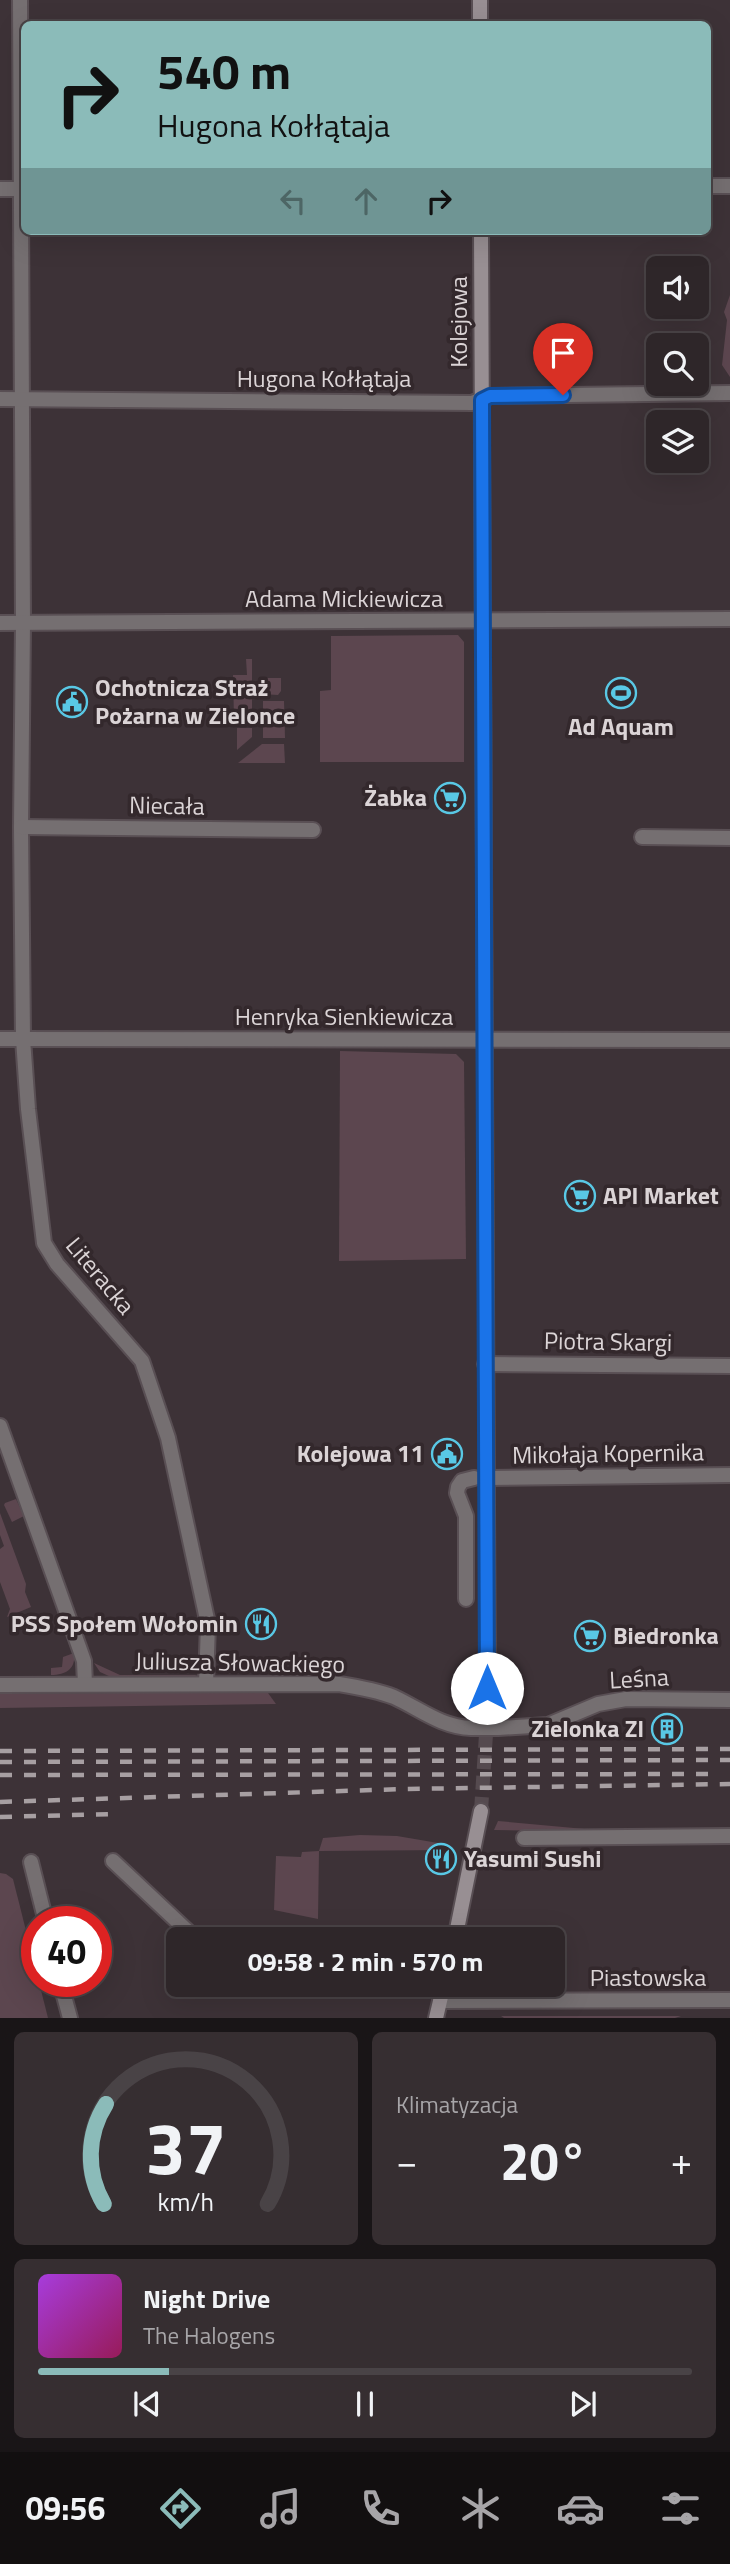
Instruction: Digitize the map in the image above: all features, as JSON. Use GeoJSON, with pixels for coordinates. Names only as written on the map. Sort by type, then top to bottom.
{"type":"FeatureCollection","features":[{"type":"Feature","properties":{"kind":"street","name":"Literacka"},"geometry":{"type":"LineString","coordinates":[[20,0],[21,94]]}},
{"type":"Feature","properties":{"kind":"street"},"geometry":{"type":"LineString","coordinates":[[480,0],[480,21]]}},
{"type":"Feature","properties":{"kind":"street"},"geometry":{"type":"LineString","coordinates":[[711,186],[730,186]]}},
{"type":"Feature","properties":{"kind":"street"},"geometry":{"type":"LineString","coordinates":[[0,189],[21,189]]}},
{"type":"Feature","properties":{"kind":"street","name":"Literacka"},"geometry":{"type":"LineString","coordinates":[[22,235],[23,1039],[28,1110],[44,1243],[57,1264],[142,1361],[168,1438],[208,1624],[206,1684]]}},
{"type":"Feature","properties":{"kind":"street","name":"Kolejowa"},"geometry":{"type":"LineString","coordinates":[[481,235],[485,1364],[481,1478],[488,1716]]}},
{"type":"Feature","properties":{"kind":"street","name":"Hugona Kołłątaja"},"geometry":{"type":"LineString","coordinates":[[0,399],[463,403],[490,396],[730,393]]}},
{"type":"Feature","properties":{"kind":"street","name":"Adama Mickiewicza"},"geometry":{"type":"LineString","coordinates":[[0,623],[730,619]]}},
{"type":"Feature","properties":{"kind":"street","name":"Niecała"},"geometry":{"type":"LineString","coordinates":[[21,827],[313,830]]}},
{"type":"Feature","properties":{"kind":"street"},"geometry":{"type":"LineString","coordinates":[[642,837],[730,838]]}},
{"type":"Feature","properties":{"kind":"street","name":"Henryka Sienkiewicza"},"geometry":{"type":"LineString","coordinates":[[0,1039],[730,1040]]}},
{"type":"Feature","properties":{"kind":"street","name":"Piotra Skargi"},"geometry":{"type":"LineString","coordinates":[[485,1364],[730,1366]]}},
{"type":"Feature","properties":{"kind":"street"},"geometry":{"type":"LineString","coordinates":[[0,1426],[84,1661],[85,1684]]}},
{"type":"Feature","properties":{"kind":"street","name":"Mikołaja Kopernika"},"geometry":{"type":"LineString","coordinates":[[481,1478],[730,1475]]}},
{"type":"Feature","properties":{"kind":"street"},"geometry":{"type":"LineString","coordinates":[[466,1599],[466,1516],[457,1493],[462,1481],[481,1478]]}},
{"type":"Feature","properties":{"kind":"street","name":"Juliusza Słowackiego"},"geometry":{"type":"LineString","coordinates":[[0,1685],[339,1684],[370,1689],[395,1698],[433,1719],[449,1725],[471,1728]]}},
{"type":"Feature","properties":{"kind":"street","name":"Leśna"},"geometry":{"type":"LineString","coordinates":[[471,1728],[548,1725],[598,1704],[626,1699],[730,1700]]}},
{"type":"Feature","properties":{"kind":"street"},"geometry":{"type":"LineString","coordinates":[[457,1927],[481,1811]]}},
{"type":"Feature","properties":{"kind":"street"},"geometry":{"type":"LineString","coordinates":[[524,1839],[730,1836]]}},
{"type":"Feature","properties":{"kind":"street"},"geometry":{"type":"LineString","coordinates":[[113,1861],[183,1927]]}},
{"type":"Feature","properties":{"kind":"street"},"geometry":{"type":"LineString","coordinates":[[31,1862],[42,1906]]}},
{"type":"Feature","properties":{"kind":"street"},"geometry":{"type":"LineString","coordinates":[[65,1997],[70,2018]]}},
{"type":"Feature","properties":{"kind":"street"},"geometry":{"type":"LineString","coordinates":[[436,2018],[441,1997]]}},
{"type":"Feature","properties":{"kind":"street","name":"Piastowska"},"geometry":{"type":"LineString","coordinates":[[440,2001],[730,2000]]}},
{"type":"Feature","properties":{"kind":"shaded area"},"geometry":{"type":"Polygon","coordinates":[[[730,295],[730,377],[722,365],[727,320],[724,312],[730,295]]]}},
{"type":"Feature","properties":{"kind":"shaded area"},"geometry":{"type":"Polygon","coordinates":[[[458,635],[464,642],[464,762],[320,762],[320,691],[331,690],[331,636],[458,635]]]}},
{"type":"Feature","properties":{"kind":"shaded area"},"geometry":{"type":"Polygon","coordinates":[[[246,659],[252,659],[252,723],[236,723],[233,675],[247,675],[246,659]]]}},
{"type":"Feature","properties":{"kind":"shaded area"},"geometry":{"type":"Polygon","coordinates":[[[262,678],[281,678],[281,691],[278,695],[262,694],[262,678]]]}},
{"type":"Feature","properties":{"kind":"shaded area"},"geometry":{"type":"Polygon","coordinates":[[[263,701],[284,701],[285,738],[263,738],[263,701]]]}},
{"type":"Feature","properties":{"kind":"shaded area"},"geometry":{"type":"Polygon","coordinates":[[[237,728],[252,728],[252,737],[237,750],[237,728]]]}},
{"type":"Feature","properties":{"kind":"shaded area"},"geometry":{"type":"Polygon","coordinates":[[[262,744],[284,744],[285,763],[238,763],[262,744]]]}},
{"type":"Feature","properties":{"kind":"shaded area"},"geometry":{"type":"Polygon","coordinates":[[[340,1051],[456,1054],[464,1062],[466,1259],[339,1261],[340,1051]]]}},
{"type":"Feature","properties":{"kind":"shaded area"},"geometry":{"type":"Polygon","coordinates":[[[16,1499],[24,1516],[12,1522],[4,1505],[16,1499]]]}},
{"type":"Feature","properties":{"kind":"shaded area"},"geometry":{"type":"Polygon","coordinates":[[[0,1513],[26,1584],[25,1592],[31,1607],[7,1617],[10,1609],[0,1582],[0,1549],[4,1546],[0,1535],[0,1513]]]}},
{"type":"Feature","properties":{"kind":"shaded area"},"geometry":{"type":"Polygon","coordinates":[[[74,1653],[69,1670],[51,1675],[51,1668],[62,1667],[63,1657],[74,1653]]]}},
{"type":"Feature","properties":{"kind":"shaded area"},"geometry":{"type":"Polygon","coordinates":[[[94,1663],[120,1675],[197,1675],[111,1677],[100,1672],[94,1663]]]}},
{"type":"Feature","properties":{"kind":"shaded area"},"geometry":{"type":"Polygon","coordinates":[[[268,1693],[276,1704],[0,1708],[0,1694],[268,1693]]]}},
{"type":"Feature","properties":{"kind":"shaded area"},"geometry":{"type":"Polygon","coordinates":[[[498,1821],[596,1830],[597,1832],[494,1830],[498,1821]]]}},
{"type":"Feature","properties":{"kind":"shaded area"},"geometry":{"type":"Polygon","coordinates":[[[360,1835],[397,1836],[444,1844],[448,1850],[319,1851],[323,1838],[360,1835]]]}},
{"type":"Feature","properties":{"kind":"shaded area"},"geometry":{"type":"Polygon","coordinates":[[[319,1851],[318,1919],[274,1910],[276,1856],[301,1857],[302,1852],[319,1851]]]}},
{"type":"Feature","properties":{"kind":"shaded area"},"geometry":{"type":"Polygon","coordinates":[[[0,1873],[13,1879],[21,1911],[21,1997],[43,1997],[48,2018],[0,2018],[0,1873]]]}},
{"type":"Feature","properties":{"kind":"shaded area"},"geometry":{"type":"Polygon","coordinates":[[[501,2016],[681,2016],[504,2018],[501,2016]]]}},
{"type":"Feature","properties":{"kind":"tunnel"},"geometry":{"type":"LineString","coordinates":[[481,1811],[487,1719]]}},
{"type":"Feature","properties":{"kind":"railway"},"geometry":{"type":"LineString","coordinates":[[0,1751],[730,1749]]}},
{"type":"Feature","properties":{"kind":"railway"},"geometry":{"type":"LineString","coordinates":[[0,1762],[730,1760]]}},
{"type":"Feature","properties":{"kind":"railway"},"geometry":{"type":"LineString","coordinates":[[0,1775],[714,1774]]}},
{"type":"Feature","properties":{"kind":"railway"},"geometry":{"type":"LineString","coordinates":[[0,1802],[405,1789],[730,1784]]}},
{"type":"Feature","properties":{"kind":"railway"},"geometry":{"type":"LineString","coordinates":[[0,1817],[113,1814]]}},
{"type":"Feature","properties":{"kind":"place","name":"Ad Aquam"},"geometry":{"type":"Point","coordinates":[621,693]}},
{"type":"Feature","properties":{"kind":"place","name":"Ochotnicza Straż Pożarna w Zielonce"},"geometry":{"type":"Point","coordinates":[72,702]}},
{"type":"Feature","properties":{"kind":"place","name":"Żabka"},"geometry":{"type":"Point","coordinates":[450,798]}},
{"type":"Feature","properties":{"kind":"place","name":"API Market"},"geometry":{"type":"Point","coordinates":[580,1196]}},
{"type":"Feature","properties":{"kind":"place","name":"Kolejowa 11"},"geometry":{"type":"Point","coordinates":[447,1454]}},
{"type":"Feature","properties":{"kind":"place","name":"PSS Społem Wołomin"},"geometry":{"type":"Point","coordinates":[261,1624]}},
{"type":"Feature","properties":{"kind":"place","name":"Biedronka"},"geometry":{"type":"Point","coordinates":[590,1636]}},
{"type":"Feature","properties":{"kind":"place","name":"Zielonka Zl"},"geometry":{"type":"Point","coordinates":[667,1729]}},
{"type":"Feature","properties":{"kind":"place","name":"Yasumi Sushi"},"geometry":{"type":"Point","coordinates":[441,1859]}},
{"type":"Feature","properties":{"kind":"route"},"geometry":{"type":"LineString","coordinates":[[487,1688],[482,400],[490,396],[563,395]]}}]}
